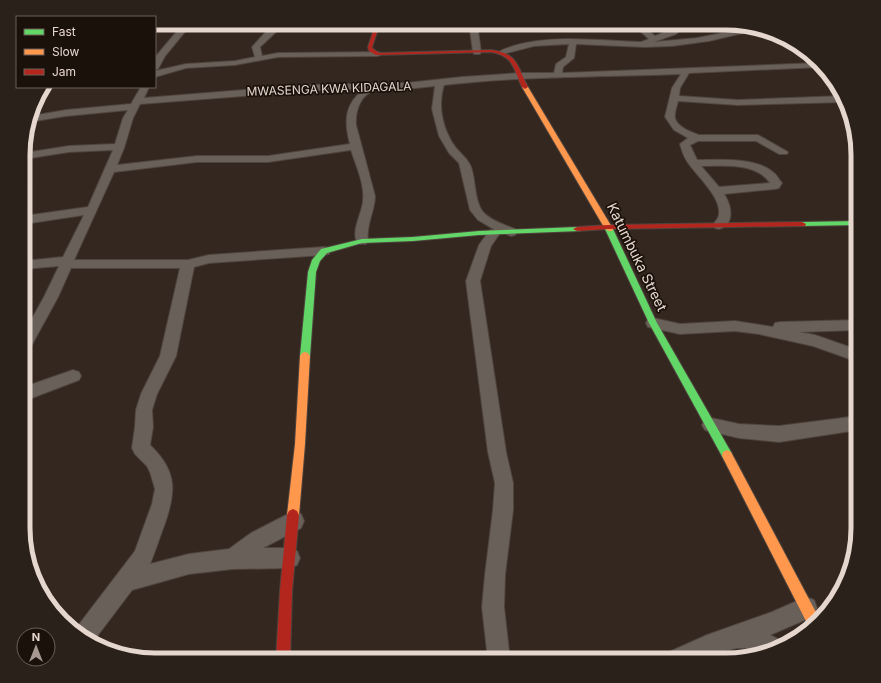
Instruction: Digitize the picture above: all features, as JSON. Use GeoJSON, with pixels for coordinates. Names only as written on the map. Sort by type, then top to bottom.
{"type":"FeatureCollection","features":[{"type":"Feature","properties":{"kind":"main road"},"geometry":{"type":"LineString","coordinates":[[376,30],[370,47],[371,50],[378,54],[502,52]]}},
{"type":"Feature","properties":{"kind":"main road","name":"Katumbuka Street"},"geometry":{"type":"LineString","coordinates":[[502,52],[510,55],[519,76],[608,227],[654,323],[711,424],[810,616]]}},
{"type":"Feature","properties":{"kind":"main road"},"geometry":{"type":"LineString","coordinates":[[283,653],[300,444],[308,310],[312,272],[316,260],[324,250],[362,241],[413,239],[479,233],[608,227],[851,223]]}},
{"type":"Feature","properties":{"kind":"street"},"geometry":{"type":"LineString","coordinates":[[157,58],[182,30]]}},
{"type":"Feature","properties":{"kind":"street"},"geometry":{"type":"LineString","coordinates":[[259,58],[256,47],[273,30]]}},
{"type":"Feature","properties":{"kind":"street"},"geometry":{"type":"LineString","coordinates":[[474,30],[477,52]]}},
{"type":"Feature","properties":{"kind":"street"},"geometry":{"type":"LineString","coordinates":[[643,30],[654,39]]}},
{"type":"Feature","properties":{"kind":"street"},"geometry":{"type":"LineString","coordinates":[[642,44],[676,30]]}},
{"type":"Feature","properties":{"kind":"street"},"geometry":{"type":"LineString","coordinates":[[502,52],[538,43],[573,42],[642,44],[695,41],[744,31]]}},
{"type":"Feature","properties":{"kind":"street"},"geometry":{"type":"LineString","coordinates":[[558,76],[559,66],[570,58],[573,42]]}},
{"type":"Feature","properties":{"kind":"street"},"geometry":{"type":"LineString","coordinates":[[156,74],[186,66],[290,55],[378,54]]}},
{"type":"Feature","properties":{"kind":"street","name":"MWASENGA KWA KIDAGALA"},"geometry":{"type":"LineString","coordinates":[[35,118],[66,113],[110,110],[137,104],[302,89],[374,88],[519,76],[686,72],[815,66]]}},
{"type":"Feature","properties":{"kind":"street"},"geometry":{"type":"LineString","coordinates":[[686,72],[678,84],[671,110],[672,121],[682,131],[698,138]]}},
{"type":"Feature","properties":{"kind":"street"},"geometry":{"type":"LineString","coordinates":[[440,82],[436,91],[436,100],[441,128],[446,141],[465,164],[475,206],[479,214],[487,220],[512,232]]}},
{"type":"Feature","properties":{"kind":"street"},"geometry":{"type":"LineString","coordinates":[[30,335],[51,297],[92,210],[119,146],[128,118],[145,88]]}},
{"type":"Feature","properties":{"kind":"street"},"geometry":{"type":"LineString","coordinates":[[362,241],[360,233],[369,207],[370,198],[350,120],[352,108],[356,101],[374,88]]}},
{"type":"Feature","properties":{"kind":"street"},"geometry":{"type":"LineString","coordinates":[[674,98],[763,102],[838,99]]}},
{"type":"Feature","properties":{"kind":"street"},"geometry":{"type":"LineString","coordinates":[[719,225],[724,219],[726,211],[715,191],[693,163],[685,144],[698,138],[758,138],[783,152]]}},
{"type":"Feature","properties":{"kind":"street"},"geometry":{"type":"LineString","coordinates":[[30,155],[69,149],[119,146]]}},
{"type":"Feature","properties":{"kind":"street"},"geometry":{"type":"LineString","coordinates":[[110,169],[197,159],[268,159],[356,146]]}},
{"type":"Feature","properties":{"kind":"street"},"geometry":{"type":"LineString","coordinates":[[693,163],[751,166],[769,172],[776,183],[775,186],[763,188],[715,191]]}},
{"type":"Feature","properties":{"kind":"street"},"geometry":{"type":"LineString","coordinates":[[30,219],[92,210]]}},
{"type":"Feature","properties":{"kind":"street"},"geometry":{"type":"LineString","coordinates":[[494,233],[485,245],[473,281],[497,452],[504,483],[503,510],[495,575],[493,607],[496,653]]}},
{"type":"Feature","properties":{"kind":"street"},"geometry":{"type":"LineString","coordinates":[[30,265],[67,262],[188,264],[209,259],[324,250]]}},
{"type":"Feature","properties":{"kind":"street"},"geometry":{"type":"LineString","coordinates":[[86,633],[103,609],[126,582],[143,557],[162,504],[164,489],[159,470],[153,460],[142,448],[144,410],[149,394],[168,356],[188,264]]}},
{"type":"Feature","properties":{"kind":"street"},"geometry":{"type":"LineString","coordinates":[[654,323],[680,329],[735,326],[759,329],[815,341],[851,354]]}},
{"type":"Feature","properties":{"kind":"street"},"geometry":{"type":"LineString","coordinates":[[759,329],[851,325]]}},
{"type":"Feature","properties":{"kind":"street"},"geometry":{"type":"LineString","coordinates":[[30,392],[73,376]]}},
{"type":"Feature","properties":{"kind":"street"},"geometry":{"type":"LineString","coordinates":[[711,424],[739,431],[779,434],[851,424]]}},
{"type":"Feature","properties":{"kind":"street"},"geometry":{"type":"LineString","coordinates":[[233,559],[258,540],[294,521]]}},
{"type":"Feature","properties":{"kind":"street"},"geometry":{"type":"LineString","coordinates":[[126,582],[190,564],[233,559],[290,558]]}},
{"type":"Feature","properties":{"kind":"street"},"geometry":{"type":"LineString","coordinates":[[692,653],[707,646],[774,622],[810,616]]}},
{"type":"Feature","properties":{"kind":"street"},"geometry":{"type":"LineString","coordinates":[[734,636],[754,638],[768,645]]}},
{"type":"Feature","properties":{"kind":"traffic: fast"},"geometry":{"type":"LineString","coordinates":[[802,224],[851,223]]}},
{"type":"Feature","properties":{"kind":"traffic: fast"},"geometry":{"type":"LineString","coordinates":[[305,356],[312,272],[316,260],[324,251],[362,241],[413,239],[479,233],[577,229]]}},
{"type":"Feature","properties":{"kind":"traffic: fast"},"geometry":{"type":"LineString","coordinates":[[609,229],[653,323],[727,455]]}},
{"type":"Feature","properties":{"kind":"traffic: slow"},"geometry":{"type":"LineString","coordinates":[[525,87],[609,229]]}},
{"type":"Feature","properties":{"kind":"traffic: slow"},"geometry":{"type":"LineString","coordinates":[[293,515],[300,444],[305,356]]}},
{"type":"Feature","properties":{"kind":"traffic: slow"},"geometry":{"type":"LineString","coordinates":[[727,455],[812,619]]}},
{"type":"Feature","properties":{"kind":"traffic: jam"},"geometry":{"type":"LineString","coordinates":[[376,30],[370,47],[371,50],[378,54],[491,51],[506,55],[514,62],[525,87]]}},
{"type":"Feature","properties":{"kind":"traffic: jam"},"geometry":{"type":"LineString","coordinates":[[577,229],[608,227],[802,224]]}},
{"type":"Feature","properties":{"kind":"traffic: jam"},"geometry":{"type":"LineString","coordinates":[[283,653],[286,591],[293,515]]}}]}
